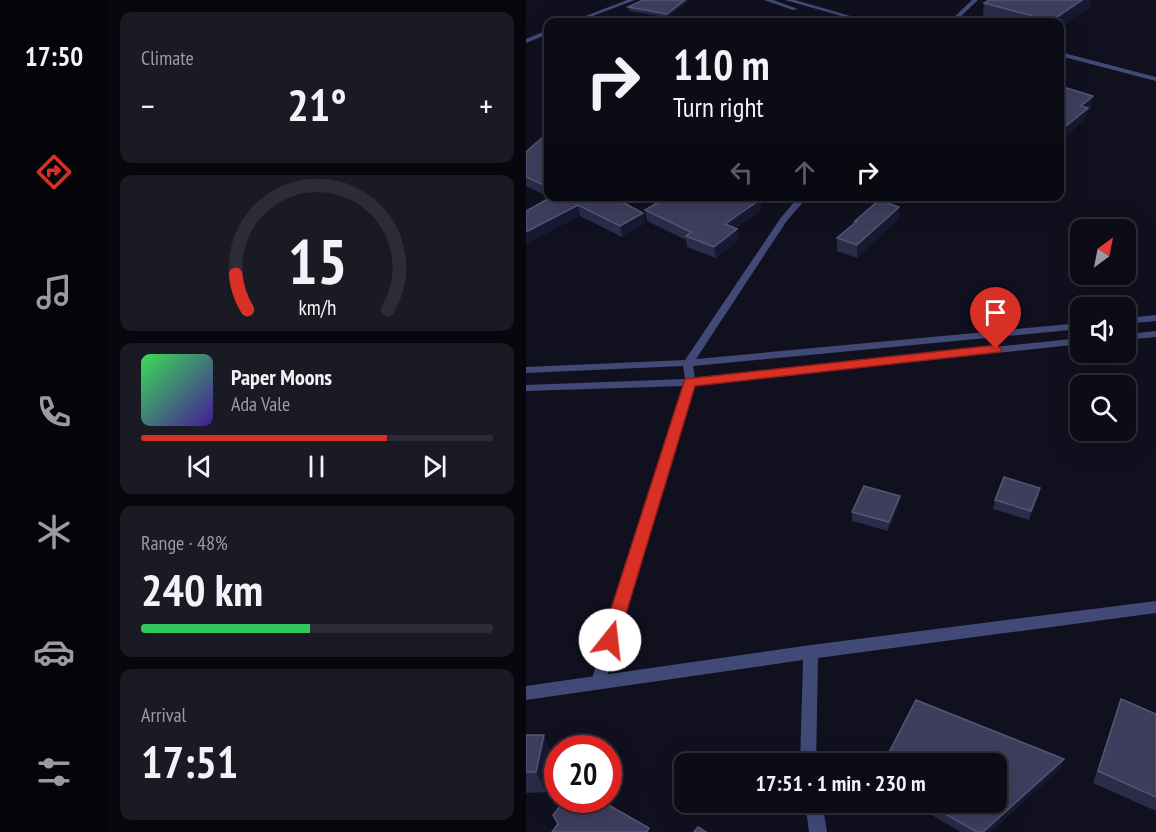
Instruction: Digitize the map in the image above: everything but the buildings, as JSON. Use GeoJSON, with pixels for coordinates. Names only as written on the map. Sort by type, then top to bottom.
{"type":"FeatureCollection","features":[{"type":"Feature","properties":{"kind":"street"},"geometry":{"type":"LineString","coordinates":[[526,693],[811,652],[1156,607]]}},
{"type":"Feature","properties":{"kind":"street"},"geometry":{"type":"LineString","coordinates":[[808,753],[811,652]]}},
{"type":"Feature","properties":{"kind":"street"},"geometry":{"type":"LineString","coordinates":[[815,813],[818,832]]}},
{"type":"Feature","properties":{"kind":"lane"},"geometry":{"type":"LineString","coordinates":[[767,0],[826,18]]}},
{"type":"Feature","properties":{"kind":"lane"},"geometry":{"type":"LineString","coordinates":[[788,0],[849,18]]}},
{"type":"Feature","properties":{"kind":"lane"},"geometry":{"type":"LineString","coordinates":[[956,18],[975,0]]}},
{"type":"Feature","properties":{"kind":"lane"},"geometry":{"type":"LineString","coordinates":[[583,18],[626,1]]}},
{"type":"Feature","properties":{"kind":"lane"},"geometry":{"type":"LineString","coordinates":[[526,41],[544,34]]}},
{"type":"Feature","properties":{"kind":"lane"},"geometry":{"type":"LineString","coordinates":[[1064,55],[1156,79]]}},
{"type":"Feature","properties":{"kind":"lane"},"geometry":{"type":"LineString","coordinates":[[598,682],[690,382],[688,363],[783,221],[800,201]]}},
{"type":"Feature","properties":{"kind":"lane"},"geometry":{"type":"LineString","coordinates":[[1136,320],[1156,318]]}},
{"type":"Feature","properties":{"kind":"lane"},"geometry":{"type":"LineString","coordinates":[[526,370],[688,363],[1070,327]]}},
{"type":"Feature","properties":{"kind":"lane"},"geometry":{"type":"LineString","coordinates":[[1136,335],[1156,334]]}},
{"type":"Feature","properties":{"kind":"lane"},"geometry":{"type":"LineString","coordinates":[[526,388],[690,382],[1070,341]]}},
{"type":"Feature","properties":{"kind":"route"},"geometry":{"type":"LineString","coordinates":[[610,640],[690,382],[996,349]]}}]}
